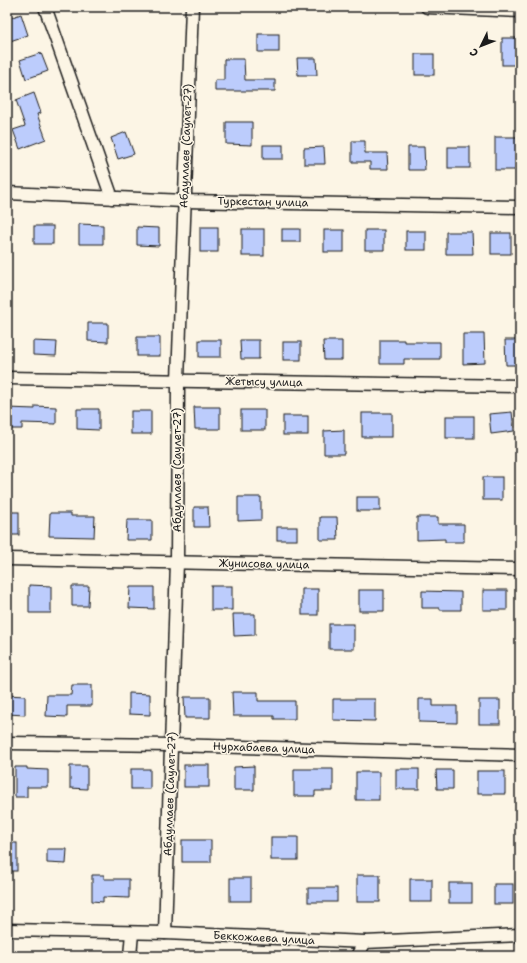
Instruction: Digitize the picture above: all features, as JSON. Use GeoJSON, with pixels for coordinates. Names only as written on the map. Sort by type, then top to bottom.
{"type":"FeatureCollection","features":[{"type":"Feature","properties":{"kind":"street"},"geometry":{"type":"LineString","coordinates":[[45,7],[112,198]]}},
{"type":"Feature","properties":{"kind":"street","name":"Абдуллаев (Саулет-27)"},"geometry":{"type":"LineString","coordinates":[[165,933],[177,562],[178,380],[192,7]]}},
{"type":"Feature","properties":{"kind":"street"},"geometry":{"type":"LineString","coordinates":[[426,7],[520,11]]}},
{"type":"Feature","properties":{"kind":"street","name":"Туркестан улица"},"geometry":{"type":"LineString","coordinates":[[7,193],[184,201],[520,207]]}},
{"type":"Feature","properties":{"kind":"street","name":"Жетысу улица"},"geometry":{"type":"LineString","coordinates":[[7,378],[520,386]]}},
{"type":"Feature","properties":{"kind":"street","name":"Жунисова улица"},"geometry":{"type":"LineString","coordinates":[[7,559],[520,569]]}},
{"type":"Feature","properties":{"kind":"street","name":"Нурхабаева улица"},"geometry":{"type":"LineString","coordinates":[[7,743],[172,745],[520,755]]}},
{"type":"Feature","properties":{"kind":"street","name":"Беккожаева улица"},"geometry":{"type":"LineString","coordinates":[[7,930],[165,933],[365,942],[520,935]]}},
{"type":"Feature","properties":{"kind":"street"},"geometry":{"type":"LineString","coordinates":[[130,956],[132,933]]}},
{"type":"Feature","properties":{"kind":"street"},"geometry":{"type":"LineString","coordinates":[[357,956],[365,942]]}},
{"type":"Feature","properties":{"kind":"building"},"geometry":{"type":"Polygon","coordinates":[[[21,14],[28,35],[10,41],[7,32],[7,19],[21,14]]]}},
{"type":"Feature","properties":{"kind":"building"},"geometry":{"type":"Polygon","coordinates":[[[258,34],[279,34],[279,52],[258,52],[258,34]]]}},
{"type":"Feature","properties":{"kind":"building"},"geometry":{"type":"Polygon","coordinates":[[[502,38],[520,38],[520,65],[502,65],[502,38]]]}},
{"type":"Feature","properties":{"kind":"building"},"geometry":{"type":"Polygon","coordinates":[[[41,53],[48,71],[26,79],[20,60],[41,53]]]}},
{"type":"Feature","properties":{"kind":"building"},"geometry":{"type":"Polygon","coordinates":[[[415,54],[434,54],[434,75],[415,75],[415,54]]]}},
{"type":"Feature","properties":{"kind":"building"},"geometry":{"type":"Polygon","coordinates":[[[297,58],[316,58],[317,75],[298,75],[297,58]]]}},
{"type":"Feature","properties":{"kind":"building"},"geometry":{"type":"Polygon","coordinates":[[[224,59],[244,59],[245,80],[275,80],[275,91],[215,91],[215,80],[224,80],[224,59]]]}},
{"type":"Feature","properties":{"kind":"building"},"geometry":{"type":"Polygon","coordinates":[[[34,93],[41,113],[37,114],[46,139],[20,149],[13,130],[25,126],[16,100],[34,93]]]}},
{"type":"Feature","properties":{"kind":"building"},"geometry":{"type":"Polygon","coordinates":[[[226,122],[252,122],[252,145],[226,144],[226,122]]]}},
{"type":"Feature","properties":{"kind":"building"},"geometry":{"type":"Polygon","coordinates":[[[126,132],[134,154],[118,159],[111,138],[126,132]]]}},
{"type":"Feature","properties":{"kind":"building"},"geometry":{"type":"Polygon","coordinates":[[[495,137],[520,137],[520,170],[495,170],[495,137]]]}},
{"type":"Feature","properties":{"kind":"building"},"geometry":{"type":"Polygon","coordinates":[[[352,141],[365,141],[365,153],[387,153],[388,169],[370,169],[370,162],[352,162],[352,141]]]}},
{"type":"Feature","properties":{"kind":"building"},"geometry":{"type":"Polygon","coordinates":[[[263,145],[283,145],[283,159],[263,159],[263,145]]]}},
{"type":"Feature","properties":{"kind":"building"},"geometry":{"type":"Polygon","coordinates":[[[324,147],[325,164],[304,164],[304,148],[324,147]]]}},
{"type":"Feature","properties":{"kind":"building"},"geometry":{"type":"Polygon","coordinates":[[[408,147],[424,147],[425,170],[408,170],[408,147]]]}},
{"type":"Feature","properties":{"kind":"building"},"geometry":{"type":"Polygon","coordinates":[[[448,147],[470,147],[470,168],[448,168],[448,147]]]}},
{"type":"Feature","properties":{"kind":"building"},"geometry":{"type":"Polygon","coordinates":[[[79,224],[103,225],[103,244],[79,244],[79,224]]]}},
{"type":"Feature","properties":{"kind":"building"},"geometry":{"type":"Polygon","coordinates":[[[34,226],[53,226],[53,244],[34,244],[34,226]]]}},
{"type":"Feature","properties":{"kind":"building"},"geometry":{"type":"Polygon","coordinates":[[[137,227],[159,228],[159,246],[137,245],[137,227]]]}},
{"type":"Feature","properties":{"kind":"building"},"geometry":{"type":"Polygon","coordinates":[[[200,227],[218,227],[218,252],[200,252],[200,227]]]}},
{"type":"Feature","properties":{"kind":"building"},"geometry":{"type":"Polygon","coordinates":[[[242,229],[264,229],[264,256],[242,256],[242,229]]]}},
{"type":"Feature","properties":{"kind":"building"},"geometry":{"type":"Polygon","coordinates":[[[282,229],[300,229],[300,242],[282,242],[282,229]]]}},
{"type":"Feature","properties":{"kind":"building"},"geometry":{"type":"Polygon","coordinates":[[[324,230],[344,230],[344,252],[324,252],[324,230]]]}},
{"type":"Feature","properties":{"kind":"building"},"geometry":{"type":"Polygon","coordinates":[[[365,230],[384,230],[384,250],[365,250],[365,230]]]}},
{"type":"Feature","properties":{"kind":"building"},"geometry":{"type":"Polygon","coordinates":[[[406,231],[426,231],[426,250],[406,250],[406,231]]]}},
{"type":"Feature","properties":{"kind":"building"},"geometry":{"type":"Polygon","coordinates":[[[446,232],[472,232],[473,254],[446,254],[446,232]]]}},
{"type":"Feature","properties":{"kind":"building"},"geometry":{"type":"Polygon","coordinates":[[[491,233],[511,233],[511,254],[491,254],[491,233]]]}},
{"type":"Feature","properties":{"kind":"building"},"geometry":{"type":"Polygon","coordinates":[[[88,323],[108,323],[108,342],[88,341],[88,323]]]}},
{"type":"Feature","properties":{"kind":"building"},"geometry":{"type":"Polygon","coordinates":[[[463,334],[484,334],[485,363],[463,364],[463,334]]]}},
{"type":"Feature","properties":{"kind":"building"},"geometry":{"type":"Polygon","coordinates":[[[137,337],[160,337],[160,356],[137,356],[137,337]]]}},
{"type":"Feature","properties":{"kind":"building"},"geometry":{"type":"Polygon","coordinates":[[[199,340],[221,340],[221,357],[199,357],[199,340]]]}},
{"type":"Feature","properties":{"kind":"building"},"geometry":{"type":"Polygon","coordinates":[[[240,340],[259,340],[259,359],[241,359],[240,340]]]}},
{"type":"Feature","properties":{"kind":"building"},"geometry":{"type":"Polygon","coordinates":[[[380,340],[440,342],[440,359],[404,359],[404,364],[380,364],[380,340]]]}},
{"type":"Feature","properties":{"kind":"building"},"geometry":{"type":"Polygon","coordinates":[[[505,340],[520,340],[520,365],[506,365],[505,340]]]}},
{"type":"Feature","properties":{"kind":"building"},"geometry":{"type":"Polygon","coordinates":[[[33,341],[57,342],[56,356],[33,355],[33,341]]]}},
{"type":"Feature","properties":{"kind":"building"},"geometry":{"type":"Polygon","coordinates":[[[323,341],[342,341],[342,360],[324,360],[323,341]]]}},
{"type":"Feature","properties":{"kind":"building"},"geometry":{"type":"Polygon","coordinates":[[[283,342],[301,342],[301,360],[283,360],[283,342]]]}},
{"type":"Feature","properties":{"kind":"building"},"geometry":{"type":"Polygon","coordinates":[[[35,406],[56,407],[56,424],[22,423],[22,429],[7,429],[7,408],[35,409],[35,406]]]}},
{"type":"Feature","properties":{"kind":"building"},"geometry":{"type":"Polygon","coordinates":[[[194,407],[220,407],[220,429],[195,429],[194,407]]]}},
{"type":"Feature","properties":{"kind":"building"},"geometry":{"type":"Polygon","coordinates":[[[77,409],[99,409],[99,430],[77,429],[77,409]]]}},
{"type":"Feature","properties":{"kind":"building"},"geometry":{"type":"Polygon","coordinates":[[[241,410],[265,410],[265,430],[241,430],[241,410]]]}},
{"type":"Feature","properties":{"kind":"building"},"geometry":{"type":"Polygon","coordinates":[[[131,411],[151,411],[151,434],[131,434],[131,411]]]}},
{"type":"Feature","properties":{"kind":"building"},"geometry":{"type":"Polygon","coordinates":[[[512,412],[514,431],[491,434],[489,414],[512,412]]]}},
{"type":"Feature","properties":{"kind":"building"},"geometry":{"type":"Polygon","coordinates":[[[362,413],[392,413],[392,437],[362,437],[362,413]]]}},
{"type":"Feature","properties":{"kind":"building"},"geometry":{"type":"Polygon","coordinates":[[[283,416],[308,416],[308,435],[283,435],[283,416]]]}},
{"type":"Feature","properties":{"kind":"building"},"geometry":{"type":"Polygon","coordinates":[[[446,416],[474,416],[474,438],[446,438],[446,416]]]}},
{"type":"Feature","properties":{"kind":"building"},"geometry":{"type":"Polygon","coordinates":[[[344,430],[344,454],[324,454],[324,431],[344,430]]]}},
{"type":"Feature","properties":{"kind":"building"},"geometry":{"type":"Polygon","coordinates":[[[483,477],[502,477],[502,500],[483,500],[483,477]]]}},
{"type":"Feature","properties":{"kind":"building"},"geometry":{"type":"Polygon","coordinates":[[[238,497],[261,497],[261,520],[238,521],[238,497]]]}},
{"type":"Feature","properties":{"kind":"building"},"geometry":{"type":"Polygon","coordinates":[[[357,497],[380,497],[380,511],[357,511],[357,497]]]}},
{"type":"Feature","properties":{"kind":"building"},"geometry":{"type":"Polygon","coordinates":[[[194,507],[208,507],[209,527],[194,527],[194,507]]]}},
{"type":"Feature","properties":{"kind":"building"},"geometry":{"type":"Polygon","coordinates":[[[7,512],[19,512],[19,535],[7,535],[7,512]]]}},
{"type":"Feature","properties":{"kind":"building"},"geometry":{"type":"Polygon","coordinates":[[[50,513],[71,513],[71,516],[95,516],[94,537],[49,536],[50,513]]]}},
{"type":"Feature","properties":{"kind":"building"},"geometry":{"type":"Polygon","coordinates":[[[320,517],[337,517],[338,540],[320,540],[320,517]]]}},
{"type":"Feature","properties":{"kind":"building"},"geometry":{"type":"Polygon","coordinates":[[[417,517],[438,517],[438,524],[464,524],[464,542],[445,542],[445,539],[417,540],[417,517]]]}},
{"type":"Feature","properties":{"kind":"building"},"geometry":{"type":"Polygon","coordinates":[[[127,520],[152,520],[152,540],[126,540],[127,520]]]}},
{"type":"Feature","properties":{"kind":"building"},"geometry":{"type":"Polygon","coordinates":[[[277,527],[297,527],[297,540],[277,540],[277,527]]]}},
{"type":"Feature","properties":{"kind":"building"},"geometry":{"type":"Polygon","coordinates":[[[29,585],[51,586],[51,613],[29,613],[29,585]]]}},
{"type":"Feature","properties":{"kind":"building"},"geometry":{"type":"Polygon","coordinates":[[[72,586],[89,586],[88,606],[72,606],[72,586]]]}},
{"type":"Feature","properties":{"kind":"building"},"geometry":{"type":"Polygon","coordinates":[[[211,586],[232,586],[232,610],[211,610],[211,586]]]}},
{"type":"Feature","properties":{"kind":"building"},"geometry":{"type":"Polygon","coordinates":[[[130,587],[154,587],[154,609],[129,608],[130,587]]]}},
{"type":"Feature","properties":{"kind":"building"},"geometry":{"type":"Polygon","coordinates":[[[302,589],[318,589],[318,615],[302,615],[302,589]]]}},
{"type":"Feature","properties":{"kind":"building"},"geometry":{"type":"Polygon","coordinates":[[[359,590],[384,590],[384,611],[359,611],[359,590]]]}},
{"type":"Feature","properties":{"kind":"building"},"geometry":{"type":"Polygon","coordinates":[[[483,590],[507,590],[507,610],[483,610],[483,590]]]}},
{"type":"Feature","properties":{"kind":"building"},"geometry":{"type":"Polygon","coordinates":[[[422,591],[461,592],[461,610],[422,608],[422,591]]]}},
{"type":"Feature","properties":{"kind":"building"},"geometry":{"type":"Polygon","coordinates":[[[233,614],[255,614],[255,635],[234,636],[233,614]]]}},
{"type":"Feature","properties":{"kind":"building"},"geometry":{"type":"Polygon","coordinates":[[[329,624],[354,624],[354,649],[329,649],[329,624]]]}},
{"type":"Feature","properties":{"kind":"building"},"geometry":{"type":"Polygon","coordinates":[[[72,685],[92,685],[92,706],[67,706],[67,717],[46,716],[47,695],[71,695],[72,685]]]}},
{"type":"Feature","properties":{"kind":"building"},"geometry":{"type":"Polygon","coordinates":[[[232,692],[258,692],[258,701],[295,701],[295,719],[274,719],[274,716],[233,716],[232,692]]]}},
{"type":"Feature","properties":{"kind":"building"},"geometry":{"type":"Polygon","coordinates":[[[129,693],[150,694],[150,715],[129,714],[129,693]]]}},
{"type":"Feature","properties":{"kind":"building"},"geometry":{"type":"Polygon","coordinates":[[[7,695],[25,696],[25,715],[7,714],[7,695]]]}},
{"type":"Feature","properties":{"kind":"building"},"geometry":{"type":"Polygon","coordinates":[[[184,697],[210,697],[210,718],[185,718],[184,697]]]}},
{"type":"Feature","properties":{"kind":"building"},"geometry":{"type":"Polygon","coordinates":[[[333,699],[375,699],[375,721],[333,720],[333,699]]]}},
{"type":"Feature","properties":{"kind":"building"},"geometry":{"type":"Polygon","coordinates":[[[419,699],[433,699],[433,706],[457,706],[457,723],[419,722],[419,699]]]}},
{"type":"Feature","properties":{"kind":"building"},"geometry":{"type":"Polygon","coordinates":[[[479,700],[500,700],[500,724],[479,724],[479,700]]]}},
{"type":"Feature","properties":{"kind":"building"},"geometry":{"type":"Polygon","coordinates":[[[184,765],[209,765],[209,787],[184,787],[184,765]]]}},
{"type":"Feature","properties":{"kind":"building"},"geometry":{"type":"Polygon","coordinates":[[[70,766],[87,766],[87,789],[70,788],[70,766]]]}},
{"type":"Feature","properties":{"kind":"building"},"geometry":{"type":"Polygon","coordinates":[[[254,766],[254,790],[234,790],[234,767],[254,766]]]}},
{"type":"Feature","properties":{"kind":"building"},"geometry":{"type":"Polygon","coordinates":[[[15,767],[48,770],[48,787],[27,787],[27,797],[15,797],[15,767]]]}},
{"type":"Feature","properties":{"kind":"building"},"geometry":{"type":"Polygon","coordinates":[[[131,769],[150,769],[150,789],[131,789],[131,769]]]}},
{"type":"Feature","properties":{"kind":"building"},"geometry":{"type":"Polygon","coordinates":[[[294,769],[333,769],[333,791],[315,791],[315,796],[294,796],[294,769]]]}},
{"type":"Feature","properties":{"kind":"building"},"geometry":{"type":"Polygon","coordinates":[[[396,769],[419,769],[419,789],[396,789],[396,769]]]}},
{"type":"Feature","properties":{"kind":"building"},"geometry":{"type":"Polygon","coordinates":[[[436,770],[453,770],[453,789],[437,789],[436,770]]]}},
{"type":"Feature","properties":{"kind":"building"},"geometry":{"type":"Polygon","coordinates":[[[477,771],[505,771],[505,794],[477,794],[477,771]]]}},
{"type":"Feature","properties":{"kind":"building"},"geometry":{"type":"Polygon","coordinates":[[[356,772],[379,772],[379,800],[356,800],[356,772]]]}},
{"type":"Feature","properties":{"kind":"building"},"geometry":{"type":"Polygon","coordinates":[[[271,837],[298,837],[298,860],[271,860],[271,837]]]}},
{"type":"Feature","properties":{"kind":"building"},"geometry":{"type":"Polygon","coordinates":[[[182,840],[211,840],[211,862],[182,862],[182,840]]]}},
{"type":"Feature","properties":{"kind":"building"},"geometry":{"type":"Polygon","coordinates":[[[7,843],[17,843],[17,871],[7,871],[7,843]]]}},
{"type":"Feature","properties":{"kind":"building"},"geometry":{"type":"Polygon","coordinates":[[[47,849],[67,849],[66,864],[47,863],[47,849]]]}},
{"type":"Feature","properties":{"kind":"building"},"geometry":{"type":"Polygon","coordinates":[[[92,875],[104,875],[104,879],[129,879],[129,898],[103,897],[103,902],[92,901],[92,875]]]}},
{"type":"Feature","properties":{"kind":"building"},"geometry":{"type":"Polygon","coordinates":[[[357,875],[380,875],[380,902],[357,902],[357,875]]]}},
{"type":"Feature","properties":{"kind":"building"},"geometry":{"type":"Polygon","coordinates":[[[230,878],[251,878],[251,901],[230,901],[230,878]]]}},
{"type":"Feature","properties":{"kind":"building"},"geometry":{"type":"Polygon","coordinates":[[[410,879],[432,879],[432,902],[410,902],[410,879]]]}},
{"type":"Feature","properties":{"kind":"building"},"geometry":{"type":"Polygon","coordinates":[[[449,883],[472,883],[472,903],[449,903],[449,883]]]}},
{"type":"Feature","properties":{"kind":"building"},"geometry":{"type":"Polygon","coordinates":[[[494,884],[513,884],[513,904],[494,904],[494,884]]]}},
{"type":"Feature","properties":{"kind":"building"},"geometry":{"type":"Polygon","coordinates":[[[308,888],[337,888],[337,902],[308,902],[308,888]]]}}]}
